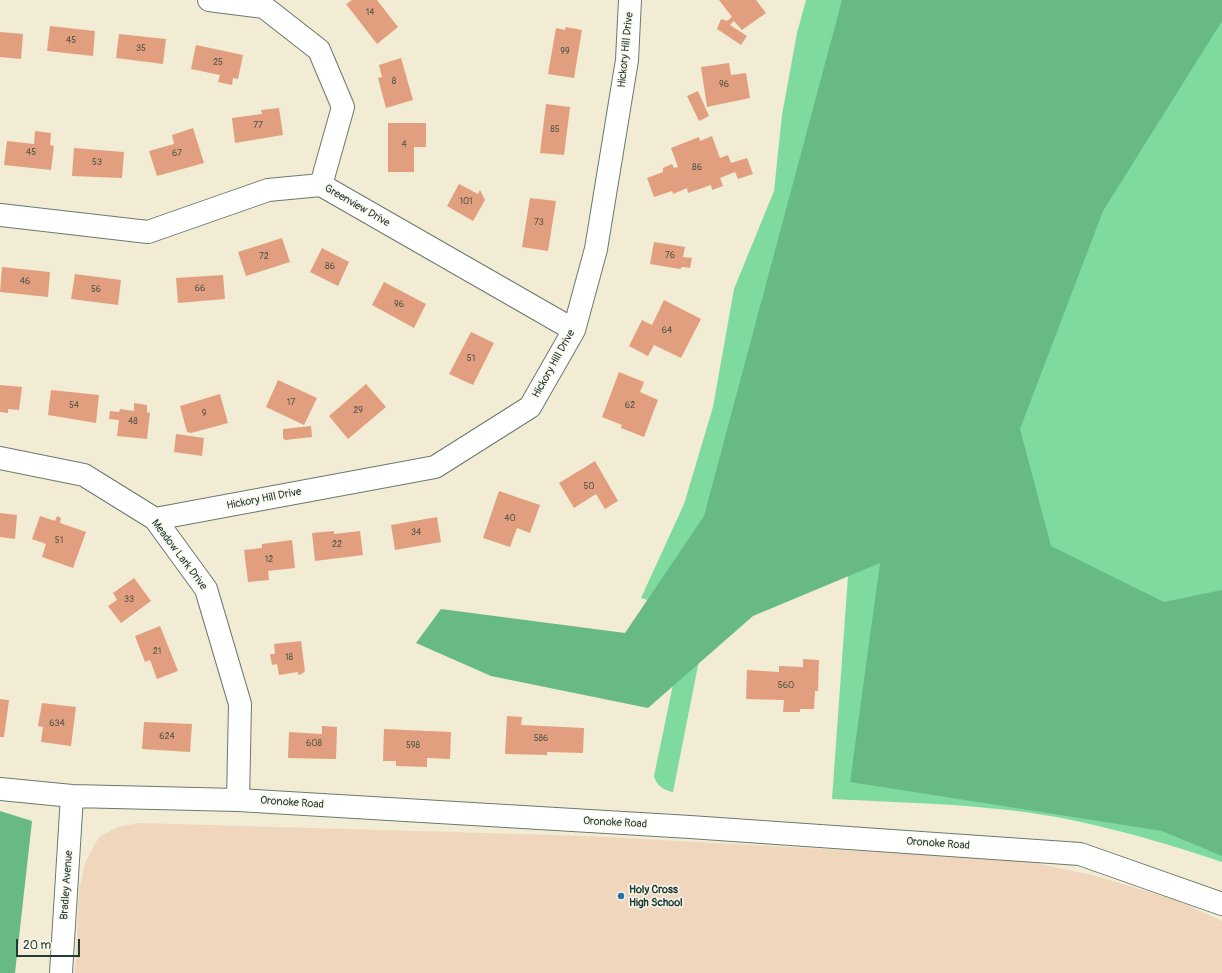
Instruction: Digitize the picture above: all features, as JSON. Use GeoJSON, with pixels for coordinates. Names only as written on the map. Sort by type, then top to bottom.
{"type":"FeatureCollection","features":[{"type":"Feature","properties":{"kind":"street"},"geometry":{"type":"LineString","coordinates":[[209,0],[264,7],[319,50],[342,107],[321,185]]}},
{"type":"Feature","properties":{"kind":"street","name":"Hickory Hill Drive"},"geometry":{"type":"LineString","coordinates":[[155,520],[435,467],[530,406],[574,330],[596,249],[627,60],[630,0]]}},
{"type":"Feature","properties":{"kind":"street","name":"Greenview Drive"},"geometry":{"type":"LineString","coordinates":[[0,215],[148,232],[268,190],[321,185],[574,330]]}},
{"type":"Feature","properties":{"kind":"street","name":"Meadow Lark Drive"},"geometry":{"type":"LineString","coordinates":[[0,458],[84,475],[155,520],[206,589],[240,704],[238,800]]}},
{"type":"Feature","properties":{"kind":"street","name":"Oronoke Road"},"geometry":{"type":"LineString","coordinates":[[0,789],[72,796],[238,800],[690,827],[1080,854],[1222,904]]}},
{"type":"Feature","properties":{"kind":"street","name":"Bradley Avenue"},"geometry":{"type":"LineString","coordinates":[[61,973],[72,796]]}},
{"type":"Feature","properties":{"kind":"shaded area","name":"Holy Cross High School"},"geometry":{"type":"Polygon","coordinates":[[[139,823],[589,836],[1005,859],[1040,864],[1096,876],[1176,900],[1222,921],[1222,973],[75,973],[79,892],[85,863],[99,837],[118,827],[139,823]]]}},
{"type":"Feature","properties":{"kind":"green space"},"geometry":{"type":"Polygon","coordinates":[[[806,0],[1222,0],[1222,862],[1112,829],[1026,812],[936,804],[832,799],[848,576],[720,554],[673,792],[661,787],[655,779],[654,776],[688,612],[641,598],[684,504],[713,407],[734,289],[774,191],[782,115],[797,33],[806,0]]]}},
{"type":"Feature","properties":{"kind":"green space"},"geometry":{"type":"Polygon","coordinates":[[[842,0],[1222,0],[1222,21],[1103,211],[1020,429],[1051,546],[1164,602],[1222,590],[1222,856],[1162,831],[850,782],[880,563],[753,616],[648,708],[491,676],[416,643],[441,609],[625,633],[704,516],[842,0]]]}},
{"type":"Feature","properties":{"kind":"green space"},"geometry":{"type":"Polygon","coordinates":[[[0,811],[32,821],[15,973],[0,973],[0,811]]]}},
{"type":"Feature","properties":{"kind":"building"},"geometry":{"type":"Polygon","coordinates":[[[352,0],[377,0],[398,27],[377,44],[346,4],[352,0]]]}},
{"type":"Feature","properties":{"kind":"building"},"geometry":{"type":"Polygon","coordinates":[[[719,0],[756,0],[766,13],[742,30],[734,21],[730,25],[747,36],[741,45],[717,29],[721,19],[727,21],[732,17],[719,0]]]}},
{"type":"Feature","properties":{"kind":"building"},"geometry":{"type":"Polygon","coordinates":[[[50,26],[95,31],[93,56],[47,51],[50,26]]]}},
{"type":"Feature","properties":{"kind":"building"},"geometry":{"type":"Polygon","coordinates":[[[566,27],[582,30],[574,78],[548,74],[556,28],[565,30],[566,27]]]}},
{"type":"Feature","properties":{"kind":"building"},"geometry":{"type":"Polygon","coordinates":[[[0,32],[23,34],[21,59],[0,57],[0,32]]]}},
{"type":"Feature","properties":{"kind":"building"},"geometry":{"type":"Polygon","coordinates":[[[119,34],[166,39],[163,64],[116,58],[119,34]]]}},
{"type":"Feature","properties":{"kind":"building"},"geometry":{"type":"Polygon","coordinates":[[[196,45],[243,55],[238,79],[233,78],[232,85],[218,82],[220,75],[191,69],[196,45]]]}},
{"type":"Feature","properties":{"kind":"building"},"geometry":{"type":"Polygon","coordinates":[[[401,58],[413,100],[386,108],[378,78],[382,77],[379,65],[401,58]]]}},
{"type":"Feature","properties":{"kind":"building"},"geometry":{"type":"Polygon","coordinates":[[[729,63],[731,75],[746,73],[750,98],[707,107],[701,67],[729,63]]]}},
{"type":"Feature","properties":{"kind":"building"},"geometry":{"type":"Polygon","coordinates":[[[698,91],[709,116],[699,121],[687,96],[698,91]]]}},
{"type":"Feature","properties":{"kind":"building"},"geometry":{"type":"Polygon","coordinates":[[[546,104],[570,107],[564,155],[540,153],[546,104]]]}},
{"type":"Feature","properties":{"kind":"building"},"geometry":{"type":"Polygon","coordinates":[[[279,108],[283,135],[235,143],[232,118],[262,114],[261,110],[279,108]]]}},
{"type":"Feature","properties":{"kind":"building"},"geometry":{"type":"Polygon","coordinates":[[[388,123],[426,123],[426,147],[414,147],[414,172],[388,172],[388,123]]]}},
{"type":"Feature","properties":{"kind":"building"},"geometry":{"type":"Polygon","coordinates":[[[193,128],[204,163],[157,176],[149,151],[174,144],[172,135],[193,128]]]}},
{"type":"Feature","properties":{"kind":"building"},"geometry":{"type":"Polygon","coordinates":[[[35,131],[51,133],[50,145],[54,146],[51,170],[4,165],[7,141],[34,144],[35,131]]]}},
{"type":"Feature","properties":{"kind":"building"},"geometry":{"type":"Polygon","coordinates":[[[712,136],[720,158],[728,155],[731,163],[747,158],[753,174],[738,179],[735,172],[720,178],[723,186],[712,190],[711,185],[688,193],[687,188],[673,194],[672,191],[654,197],[647,178],[663,172],[663,168],[672,164],[674,168],[678,167],[671,148],[699,137],[700,141],[712,136]]]}},
{"type":"Feature","properties":{"kind":"building"},"geometry":{"type":"Polygon","coordinates":[[[74,148],[124,152],[122,178],[72,176],[74,148]]]}},
{"type":"Feature","properties":{"kind":"building"},"geometry":{"type":"Polygon","coordinates":[[[459,184],[478,194],[480,190],[485,200],[473,221],[447,206],[459,184]]]}},
{"type":"Feature","properties":{"kind":"building"},"geometry":{"type":"Polygon","coordinates":[[[530,198],[556,201],[548,251],[522,247],[530,198]]]}},
{"type":"Feature","properties":{"kind":"building"},"geometry":{"type":"Polygon","coordinates":[[[282,238],[290,262],[246,276],[238,252],[282,238]]]}},
{"type":"Feature","properties":{"kind":"building"},"geometry":{"type":"Polygon","coordinates":[[[654,242],[685,247],[683,257],[692,258],[690,268],[682,267],[680,269],[650,264],[654,242]]]}},
{"type":"Feature","properties":{"kind":"building"},"geometry":{"type":"Polygon","coordinates":[[[322,248],[349,262],[338,286],[310,272],[322,248]]]}},
{"type":"Feature","properties":{"kind":"building"},"geometry":{"type":"Polygon","coordinates":[[[2,267],[50,272],[48,297],[0,292],[2,267]]]}},
{"type":"Feature","properties":{"kind":"building"},"geometry":{"type":"Polygon","coordinates":[[[75,274],[121,280],[118,305],[71,299],[75,274]]]}},
{"type":"Feature","properties":{"kind":"building"},"geometry":{"type":"Polygon","coordinates":[[[223,275],[225,299],[178,303],[176,278],[223,275]]]}},
{"type":"Feature","properties":{"kind":"building"},"geometry":{"type":"Polygon","coordinates":[[[384,282],[426,304],[414,328],[372,305],[384,282]]]}},
{"type":"Feature","properties":{"kind":"building"},"geometry":{"type":"Polygon","coordinates":[[[664,300],[701,319],[681,358],[654,345],[648,356],[629,346],[642,320],[652,325],[664,300]]]}},
{"type":"Feature","properties":{"kind":"building"},"geometry":{"type":"Polygon","coordinates":[[[471,332],[494,343],[473,385],[449,374],[471,332]]]}},
{"type":"Feature","properties":{"kind":"building"},"geometry":{"type":"Polygon","coordinates":[[[619,372],[644,382],[640,392],[658,400],[644,437],[621,428],[622,425],[602,417],[619,372]]]}},
{"type":"Feature","properties":{"kind":"building"},"geometry":{"type":"Polygon","coordinates":[[[278,380],[317,398],[304,425],[266,407],[278,380]]]}},
{"type":"Feature","properties":{"kind":"building"},"geometry":{"type":"Polygon","coordinates":[[[366,384],[386,407],[348,439],[329,416],[366,384]]]}},
{"type":"Feature","properties":{"kind":"building"},"geometry":{"type":"Polygon","coordinates":[[[0,385],[22,387],[19,410],[8,409],[8,413],[0,412],[0,385]]]}},
{"type":"Feature","properties":{"kind":"building"},"geometry":{"type":"Polygon","coordinates":[[[51,390],[99,395],[96,423],[48,415],[51,390]]]}},
{"type":"Feature","properties":{"kind":"building"},"geometry":{"type":"Polygon","coordinates":[[[220,394],[228,423],[191,433],[187,432],[180,406],[220,394]]]}},
{"type":"Feature","properties":{"kind":"building"},"geometry":{"type":"Polygon","coordinates":[[[134,403],[147,405],[147,412],[150,413],[147,439],[117,436],[119,420],[109,419],[110,411],[119,412],[120,409],[134,411],[134,403]]]}},
{"type":"Feature","properties":{"kind":"building"},"geometry":{"type":"Polygon","coordinates":[[[311,426],[312,437],[285,440],[283,438],[283,429],[311,426]]]}},
{"type":"Feature","properties":{"kind":"building"},"geometry":{"type":"Polygon","coordinates":[[[176,434],[204,438],[202,456],[174,452],[176,434]]]}},
{"type":"Feature","properties":{"kind":"building"},"geometry":{"type":"Polygon","coordinates":[[[595,461],[618,501],[605,509],[596,494],[574,508],[559,483],[595,461]]]}},
{"type":"Feature","properties":{"kind":"building"},"geometry":{"type":"Polygon","coordinates":[[[499,491],[540,505],[530,533],[517,528],[510,547],[483,538],[499,491]]]}},
{"type":"Feature","properties":{"kind":"building"},"geometry":{"type":"Polygon","coordinates":[[[0,513],[17,515],[15,539],[0,537],[0,513]]]}},
{"type":"Feature","properties":{"kind":"building"},"geometry":{"type":"Polygon","coordinates":[[[40,516],[55,521],[57,516],[61,518],[60,523],[86,532],[73,568],[42,557],[46,544],[32,539],[40,516]]]}},
{"type":"Feature","properties":{"kind":"building"},"geometry":{"type":"Polygon","coordinates":[[[437,517],[441,542],[395,550],[391,525],[437,517]]]}},
{"type":"Feature","properties":{"kind":"building"},"geometry":{"type":"Polygon","coordinates":[[[334,531],[334,534],[360,531],[363,555],[315,561],[312,533],[334,531]]]}},
{"type":"Feature","properties":{"kind":"building"},"geometry":{"type":"Polygon","coordinates":[[[292,540],[295,568],[268,571],[269,580],[248,582],[244,550],[262,548],[262,544],[292,540]]]}},
{"type":"Feature","properties":{"kind":"building"},"geometry":{"type":"Polygon","coordinates":[[[134,578],[151,601],[121,623],[108,606],[117,600],[113,593],[134,578]]]}},
{"type":"Feature","properties":{"kind":"building"},"geometry":{"type":"Polygon","coordinates":[[[160,626],[178,671],[157,679],[150,660],[145,662],[135,636],[160,626]]]}},
{"type":"Feature","properties":{"kind":"building"},"geometry":{"type":"Polygon","coordinates":[[[301,641],[305,671],[298,675],[298,672],[279,675],[277,664],[272,665],[270,654],[275,654],[274,644],[301,641]]]}},
{"type":"Feature","properties":{"kind":"building"},"geometry":{"type":"Polygon","coordinates":[[[803,659],[819,660],[818,691],[815,691],[814,709],[800,709],[800,712],[783,712],[784,700],[746,699],[747,670],[779,672],[779,666],[803,667],[803,659]]]}},
{"type":"Feature","properties":{"kind":"building"},"geometry":{"type":"Polygon","coordinates":[[[0,699],[9,700],[4,737],[0,737],[0,699]]]}},
{"type":"Feature","properties":{"kind":"building"},"geometry":{"type":"Polygon","coordinates":[[[42,703],[76,707],[71,746],[41,742],[43,727],[38,726],[42,703]]]}},
{"type":"Feature","properties":{"kind":"building"},"geometry":{"type":"Polygon","coordinates":[[[507,716],[522,717],[521,725],[584,728],[583,753],[547,752],[547,755],[505,754],[507,716]]]}},
{"type":"Feature","properties":{"kind":"building"},"geometry":{"type":"Polygon","coordinates":[[[144,722],[192,724],[190,752],[142,749],[144,722]]]}},
{"type":"Feature","properties":{"kind":"building"},"geometry":{"type":"Polygon","coordinates":[[[322,726],[337,727],[336,759],[288,758],[289,732],[322,734],[322,726]]]}},
{"type":"Feature","properties":{"kind":"building"},"geometry":{"type":"Polygon","coordinates":[[[384,729],[451,732],[450,759],[427,758],[427,767],[396,766],[396,761],[383,761],[384,729]]]}},
{"type":"Feature","properties":{"kind":"place","name":"Holy Cross High School"},"geometry":{"type":"Point","coordinates":[621,896]}}]}
